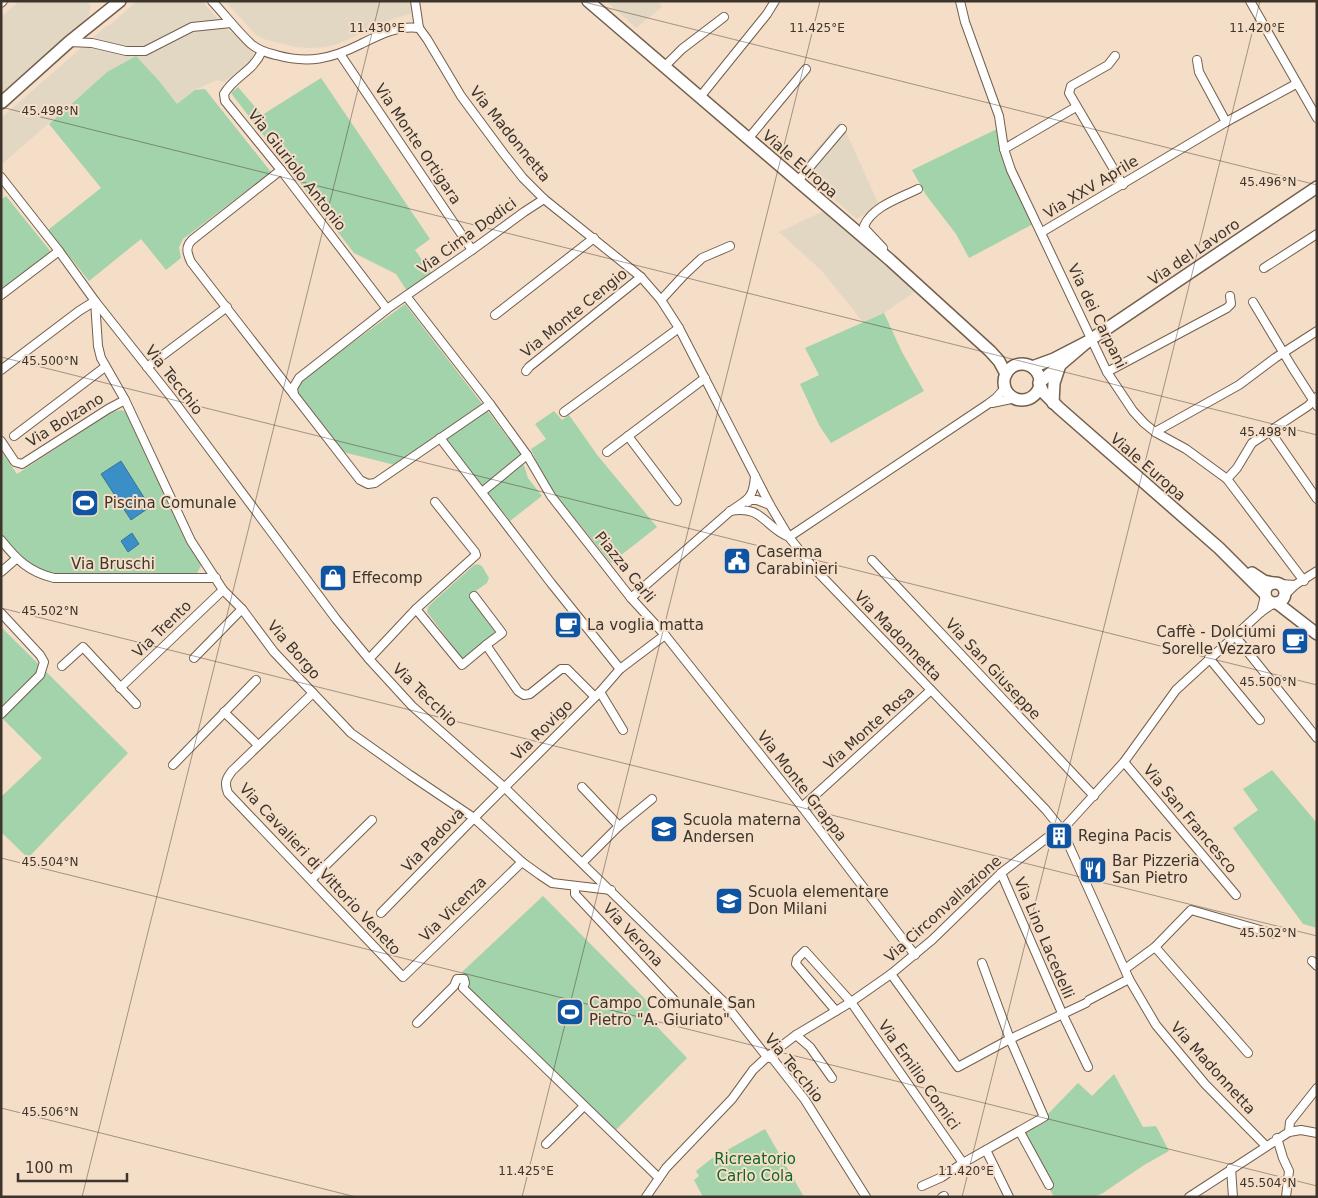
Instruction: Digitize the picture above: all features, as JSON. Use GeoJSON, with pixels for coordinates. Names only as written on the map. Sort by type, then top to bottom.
{"type":"FeatureCollection","features":[{"type":"Feature","properties":{"kind":"main road"},"geometry":{"type":"LineString","coordinates":[[1,103],[113,1]]}},
{"type":"Feature","properties":{"kind":"main road"},"geometry":{"type":"LineString","coordinates":[[72,40],[120,1]]}},
{"type":"Feature","properties":{"kind":"main road","name":"Viale Europa"},"geometry":{"type":"LineString","coordinates":[[588,1],[890,260],[990,351],[999,361],[1006,374]]}},
{"type":"Feature","properties":{"kind":"main road","name":"Via del Lavoro"},"geometry":{"type":"LineString","coordinates":[[1032,367],[1054,359],[1090,340],[1317,187]]}},
{"type":"Feature","properties":{"kind":"main road","name":"Via del Lavoro"},"geometry":{"type":"LineString","coordinates":[[1039,383],[1090,340]]}},
{"type":"Feature","properties":{"kind":"main road","name":"Viale Europa"},"geometry":{"type":"LineString","coordinates":[[990,351],[1020,364]]}},
{"type":"Feature","properties":{"kind":"main road"},"geometry":{"type":"LineString","coordinates":[[1020,364],[1032,367],[1038,374],[1039,383],[1035,393],[1021,399],[1008,393],[1005,388],[1004,378],[1009,369],[1020,364]]}},
{"type":"Feature","properties":{"kind":"main road"},"geometry":{"type":"LineString","coordinates":[[1056,406],[1054,383],[1060,366]]}},
{"type":"Feature","properties":{"kind":"main road","name":"Viale Europa"},"geometry":{"type":"LineString","coordinates":[[1039,383],[1043,392],[1056,406],[1219,548],[1264,581],[1317,632]]}},
{"type":"Feature","properties":{"kind":"main road","name":"Viale Europa"},"geometry":{"type":"LineString","coordinates":[[1021,399],[1044,401],[1056,406]]}},
{"type":"Feature","properties":{"kind":"street"},"geometry":{"type":"LineString","coordinates":[[212,1],[251,44],[262,51],[304,60],[319,60],[340,54],[380,35],[406,26],[419,28]]}},
{"type":"Feature","properties":{"kind":"street","name":"Via Madonnetta"},"geometry":{"type":"LineString","coordinates":[[415,1],[419,28],[461,96],[486,132],[523,178],[544,199],[641,277],[662,300],[679,328],[770,505],[789,537],[810,565],[932,690],[1046,810],[1062,830],[1129,979],[1156,1025],[1186,1064],[1266,1146]]}},
{"type":"Feature","properties":{"kind":"street"},"geometry":{"type":"LineString","coordinates":[[700,98],[767,14],[775,1]]}},
{"type":"Feature","properties":{"kind":"street","name":"Via dei Carpani"},"geometry":{"type":"LineString","coordinates":[[960,1],[965,22],[999,116],[1004,150],[1011,170],[1042,232],[1090,340],[1108,372],[1133,411],[1144,423],[1186,449],[1227,479],[1304,581]]}},
{"type":"Feature","properties":{"kind":"street"},"geometry":{"type":"LineString","coordinates":[[1250,1],[1317,118]]}},
{"type":"Feature","properties":{"kind":"street"},"geometry":{"type":"LineString","coordinates":[[664,66],[682,49],[724,17]]}},
{"type":"Feature","properties":{"kind":"street"},"geometry":{"type":"LineString","coordinates":[[72,40],[92,42],[126,51],[145,51],[192,27],[231,22]]}},
{"type":"Feature","properties":{"kind":"street","name":"Via Giuriolo Antonio"},"geometry":{"type":"LineString","coordinates":[[262,51],[256,63],[227,89],[224,94],[225,100],[387,309]]}},
{"type":"Feature","properties":{"kind":"street","name":"Via Monte Ortigara"},"geometry":{"type":"LineString","coordinates":[[340,54],[472,250]]}},
{"type":"Feature","properties":{"kind":"street"},"geometry":{"type":"LineString","coordinates":[[1115,56],[1108,64],[1071,86],[1069,93],[1123,185]]}},
{"type":"Feature","properties":{"kind":"street"},"geometry":{"type":"LineString","coordinates":[[1197,60],[1199,72],[1226,122]]}},
{"type":"Feature","properties":{"kind":"street"},"geometry":{"type":"LineString","coordinates":[[748,139],[806,69]]}},
{"type":"Feature","properties":{"kind":"street","name":"Via XXV Aprile"},"geometry":{"type":"LineString","coordinates":[[1042,232],[1226,122],[1296,84]]}},
{"type":"Feature","properties":{"kind":"street"},"geometry":{"type":"LineString","coordinates":[[1004,150],[1076,107]]}},
{"type":"Feature","properties":{"kind":"street"},"geometry":{"type":"LineString","coordinates":[[797,182],[842,129]]}},
{"type":"Feature","properties":{"kind":"street"},"geometry":{"type":"LineString","coordinates":[[281,170],[192,240],[187,247],[190,262],[360,480],[368,484],[375,483],[490,404]]}},
{"type":"Feature","properties":{"kind":"street","name":"Via Tecchio"},"geometry":{"type":"LineString","coordinates":[[1,177],[171,397],[336,619],[369,659],[412,706],[504,787],[723,1001],[767,1057],[773,1059],[805,1100],[866,1197]]}},
{"type":"Feature","properties":{"kind":"street"},"geometry":{"type":"LineString","coordinates":[[890,260],[889,254],[864,226],[867,219],[874,212],[918,189]]}},
{"type":"Feature","properties":{"kind":"street","name":"Via Cima Dodici"},"geometry":{"type":"LineString","coordinates":[[299,378],[387,309],[544,199]]}},
{"type":"Feature","properties":{"kind":"street"},"geometry":{"type":"LineString","coordinates":[[1264,268],[1317,234]]}},
{"type":"Feature","properties":{"kind":"street"},"geometry":{"type":"LineString","coordinates":[[495,315],[594,238]]}},
{"type":"Feature","properties":{"kind":"street"},"geometry":{"type":"LineString","coordinates":[[662,300],[702,258],[730,246]]}},
{"type":"Feature","properties":{"kind":"street"},"geometry":{"type":"LineString","coordinates":[[1,294],[59,251]]}},
{"type":"Feature","properties":{"kind":"street","name":"Via Monte Cengio"},"geometry":{"type":"LineString","coordinates":[[526,371],[641,277]]}},
{"type":"Feature","properties":{"kind":"street","name":"Piazza Carli"},"geometry":{"type":"LineString","coordinates":[[406,296],[527,455],[550,496],[631,598],[664,635]]}},
{"type":"Feature","properties":{"kind":"street"},"geometry":{"type":"LineString","coordinates":[[1108,372],[1227,308],[1231,304],[1230,296]]}},
{"type":"Feature","properties":{"kind":"street"},"geometry":{"type":"LineString","coordinates":[[1,370],[95,301]]}},
{"type":"Feature","properties":{"kind":"street","name":"Via Borgo"},"geometry":{"type":"LineString","coordinates":[[95,301],[98,346],[101,358],[125,400],[191,541],[223,590],[242,609],[274,652],[351,733],[474,818],[522,862],[552,883],[611,890]]}},
{"type":"Feature","properties":{"kind":"street"},"geometry":{"type":"LineString","coordinates":[[1227,479],[1237,468],[1252,443],[1316,401],[1283,352],[1253,302]]}},
{"type":"Feature","properties":{"kind":"street"},"geometry":{"type":"LineString","coordinates":[[147,367],[226,307]]}},
{"type":"Feature","properties":{"kind":"street"},"geometry":{"type":"LineString","coordinates":[[564,412],[679,328]]}},
{"type":"Feature","properties":{"kind":"street"},"geometry":{"type":"LineString","coordinates":[[1156,432],[1239,385],[1283,352],[1317,331]]}},
{"type":"Feature","properties":{"kind":"street"},"geometry":{"type":"LineString","coordinates":[[14,436],[105,367]]}},
{"type":"Feature","properties":{"kind":"street"},"geometry":{"type":"LineString","coordinates":[[280,378],[287,381],[299,378]]}},
{"type":"Feature","properties":{"kind":"street"},"geometry":{"type":"LineString","coordinates":[[295,398],[293,388],[299,378]]}},
{"type":"Feature","properties":{"kind":"street"},"geometry":{"type":"LineString","coordinates":[[606,452],[705,378]]}},
{"type":"Feature","properties":{"kind":"street"},"geometry":{"type":"LineString","coordinates":[[730,511],[748,509],[758,514],[778,532],[789,537],[988,404],[1005,388]]}},
{"type":"Feature","properties":{"kind":"street"},"geometry":{"type":"LineString","coordinates":[[988,404],[1021,399]]}},
{"type":"Feature","properties":{"kind":"street","name":"Via Bolzano"},"geometry":{"type":"LineString","coordinates":[[1,441],[15,462],[22,464],[125,400]]}},
{"type":"Feature","properties":{"kind":"street"},"geometry":{"type":"LineString","coordinates":[[1270,431],[1317,499]]}},
{"type":"Feature","properties":{"kind":"street"},"geometry":{"type":"LineString","coordinates":[[628,436],[677,501]]}},
{"type":"Feature","properties":{"kind":"street"},"geometry":{"type":"LineString","coordinates":[[440,438],[550,583],[620,669],[664,635]]}},
{"type":"Feature","properties":{"kind":"street"},"geometry":{"type":"LineString","coordinates":[[482,492],[527,455]]}},
{"type":"Feature","properties":{"kind":"street"},"geometry":{"type":"LineString","coordinates":[[748,509],[748,500],[754,489],[755,476]]}},
{"type":"Feature","properties":{"kind":"street"},"geometry":{"type":"LineString","coordinates":[[631,598],[730,511],[748,500],[757,500],[770,505]]}},
{"type":"Feature","properties":{"kind":"street"},"geometry":{"type":"LineString","coordinates":[[369,659],[416,609],[476,554],[435,502]]}},
{"type":"Feature","properties":{"kind":"street","name":"Via Bruschi"},"geometry":{"type":"LineString","coordinates":[[1,540],[16,559],[39,574],[54,578],[216,578]]}},
{"type":"Feature","properties":{"kind":"street"},"geometry":{"type":"LineString","coordinates":[[1,572],[16,559]]}},
{"type":"Feature","properties":{"kind":"street","name":"Via San Giuseppe"},"geometry":{"type":"LineString","coordinates":[[872,560],[1094,796]]}},
{"type":"Feature","properties":{"kind":"street"},"geometry":{"type":"LineString","coordinates":[[1062,830],[1124,762],[1176,690],[1261,612],[1276,594],[1304,581],[1317,571]]}},
{"type":"Feature","properties":{"kind":"street","name":"Via Trento"},"geometry":{"type":"LineString","coordinates":[[120,688],[223,590]]}},
{"type":"Feature","properties":{"kind":"street"},"geometry":{"type":"LineString","coordinates":[[416,609],[462,665],[502,633],[474,596]]}},
{"type":"Feature","properties":{"kind":"street"},"geometry":{"type":"LineString","coordinates":[[194,658],[242,609]]}},
{"type":"Feature","properties":{"kind":"street"},"geometry":{"type":"LineString","coordinates":[[1,613],[40,655],[44,662],[40,675],[1,714]]}},
{"type":"Feature","properties":{"kind":"street","name":"Via Monte Grappa"},"geometry":{"type":"LineString","coordinates":[[664,635],[802,806],[915,955]]}},
{"type":"Feature","properties":{"kind":"street"},"geometry":{"type":"LineString","coordinates":[[1235,636],[1317,738]]}},
{"type":"Feature","properties":{"kind":"street"},"geometry":{"type":"LineString","coordinates":[[486,646],[518,691],[524,695],[530,694],[561,669],[567,669],[597,694],[624,730]]}},
{"type":"Feature","properties":{"kind":"street"},"geometry":{"type":"LineString","coordinates":[[62,666],[83,647],[136,704]]}},
{"type":"Feature","properties":{"kind":"street"},"geometry":{"type":"LineString","coordinates":[[1209,658],[1260,720]]}},
{"type":"Feature","properties":{"kind":"street","name":"Via Rovigo"},"geometry":{"type":"LineString","coordinates":[[504,787],[620,669]]}},
{"type":"Feature","properties":{"kind":"street"},"geometry":{"type":"LineString","coordinates":[[173,765],[256,680]]}},
{"type":"Feature","properties":{"kind":"street","name":"Via Monte Rosa"},"geometry":{"type":"LineString","coordinates":[[802,806],[932,690]]}},
{"type":"Feature","properties":{"kind":"street","name":"Via Cavalieri di Vittorio Veneto"},"geometry":{"type":"LineString","coordinates":[[313,693],[232,771],[225,784],[228,793],[312,879],[403,977]]}},
{"type":"Feature","properties":{"kind":"street"},"geometry":{"type":"LineString","coordinates":[[224,712],[258,745]]}},
{"type":"Feature","properties":{"kind":"street","name":"Via San Francesco"},"geometry":{"type":"LineString","coordinates":[[1124,762],[1236,895]]}},
{"type":"Feature","properties":{"kind":"street","name":"Via Padova"},"geometry":{"type":"LineString","coordinates":[[381,913],[504,787]]}},
{"type":"Feature","properties":{"kind":"street"},"geometry":{"type":"LineString","coordinates":[[582,787],[619,826]]}},
{"type":"Feature","properties":{"kind":"street"},"geometry":{"type":"LineString","coordinates":[[582,863],[619,826],[652,799]]}},
{"type":"Feature","properties":{"kind":"street"},"geometry":{"type":"LineString","coordinates":[[312,879],[372,820]]}},
{"type":"Feature","properties":{"kind":"street","name":"Via Circonvallazione"},"geometry":{"type":"LineString","coordinates":[[646,1197],[684,1148],[732,1099],[753,1070],[767,1057],[796,1035],[851,1002],[891,974],[932,940],[1001,873],[1052,834],[1062,830]]}},
{"type":"Feature","properties":{"kind":"street","name":"Via Vicenza"},"geometry":{"type":"LineString","coordinates":[[403,977],[522,862]]}},
{"type":"Feature","properties":{"kind":"street","name":"Via Lino Lacedelli"},"geometry":{"type":"LineString","coordinates":[[1001,873],[1062,1013],[1088,1067]]}},
{"type":"Feature","properties":{"kind":"street","name":"Via Verona"},"geometry":{"type":"LineString","coordinates":[[575,887],[575,894],[675,1001]]}},
{"type":"Feature","properties":{"kind":"street"},"geometry":{"type":"LineString","coordinates":[[1125,969],[1155,947],[1192,910],[1274,934]]}},
{"type":"Feature","properties":{"kind":"street"},"geometry":{"type":"LineString","coordinates":[[1155,947],[1248,1053]]}},
{"type":"Feature","properties":{"kind":"street"},"geometry":{"type":"LineString","coordinates":[[836,1011],[796,964],[797,959],[805,950],[851,1002]]}},
{"type":"Feature","properties":{"kind":"street"},"geometry":{"type":"LineString","coordinates":[[922,1186],[942,1177],[1044,1117],[1010,1039],[982,963]]}},
{"type":"Feature","properties":{"kind":"street","name":"Via Lino Lacedelli"},"geometry":{"type":"LineString","coordinates":[[891,974],[958,1067],[1129,979]]}},
{"type":"Feature","properties":{"kind":"street"},"geometry":{"type":"LineString","coordinates":[[417,1023],[454,986],[456,979],[464,979],[463,988],[659,1178]]}},
{"type":"Feature","properties":{"kind":"street","name":"Via Emilio Comici"},"geometry":{"type":"LineString","coordinates":[[851,1002],[963,1163]]}},
{"type":"Feature","properties":{"kind":"street"},"geometry":{"type":"LineString","coordinates":[[796,1035],[810,1047],[832,1078]]}},
{"type":"Feature","properties":{"kind":"street"},"geometry":{"type":"LineString","coordinates":[[1288,1132],[1290,1122],[1317,1088]]}},
{"type":"Feature","properties":{"kind":"street"},"geometry":{"type":"LineString","coordinates":[[546,1144],[584,1106]]}},
{"type":"Feature","properties":{"kind":"street"},"geometry":{"type":"LineString","coordinates":[[1188,1197],[1288,1132],[1301,1130],[1317,1133]]}},
{"type":"Feature","properties":{"kind":"street"},"geometry":{"type":"LineString","coordinates":[[1020,1132],[1049,1185]]}},
{"type":"Feature","properties":{"kind":"street"},"geometry":{"type":"LineString","coordinates":[[1277,1138],[1289,1171],[1286,1197]]}},
{"type":"Feature","properties":{"kind":"street"},"geometry":{"type":"LineString","coordinates":[[986,1150],[1009,1197]]}},
{"type":"Feature","properties":{"kind":"street"},"geometry":{"type":"LineString","coordinates":[[1231,1168],[1234,1197]]}},
{"type":"Feature","properties":{"kind":"shaded area"},"geometry":{"type":"Polygon","coordinates":[[[19,1],[87,1],[91,6],[88,17],[82,23],[1,93],[1,17],[19,1]]]}},
{"type":"Feature","properties":{"kind":"shaded area"},"geometry":{"type":"Polygon","coordinates":[[[137,1],[202,1],[220,22],[254,54],[252,59],[224,82],[217,80],[195,90],[177,104],[160,82],[107,72],[1,165],[1,118],[137,1]]]}},
{"type":"Feature","properties":{"kind":"shaded area"},"geometry":{"type":"Polygon","coordinates":[[[225,1],[410,1],[411,14],[395,18],[338,44],[325,47],[295,47],[257,36],[225,1]]]}},
{"type":"Feature","properties":{"kind":"shaded area"},"geometry":{"type":"Polygon","coordinates":[[[606,1],[659,1],[662,7],[636,28],[606,1]]]}},
{"type":"Feature","properties":{"kind":"shaded area"},"geometry":{"type":"Polygon","coordinates":[[[841,121],[879,205],[857,219],[799,169],[841,121]]]}},
{"type":"Feature","properties":{"kind":"shaded area"},"geometry":{"type":"Polygon","coordinates":[[[824,211],[916,291],[884,313],[863,322],[822,271],[779,232],[824,211]]]}},
{"type":"Feature","properties":{"kind":"green space"},"geometry":{"type":"Polygon","coordinates":[[[136,56],[177,104],[195,90],[205,89],[271,172],[183,239],[179,247],[181,258],[166,270],[141,239],[89,281],[48,230],[101,188],[49,124],[107,72],[136,56]]]}},
{"type":"Feature","properties":{"kind":"green space"},"geometry":{"type":"Polygon","coordinates":[[[321,78],[430,239],[415,250],[432,274],[407,291],[396,274],[354,253],[231,93],[238,87],[262,115],[321,78]]]}},
{"type":"Feature","properties":{"kind":"green space"},"geometry":{"type":"Polygon","coordinates":[[[999,128],[1035,223],[969,258],[956,234],[926,195],[912,170],[999,128]]]}},
{"type":"Feature","properties":{"kind":"green space"},"geometry":{"type":"Polygon","coordinates":[[[6,196],[51,252],[1,290],[1,200],[6,196]]]}},
{"type":"Feature","properties":{"kind":"green space"},"geometry":{"type":"Polygon","coordinates":[[[405,304],[520,453],[528,478],[542,496],[510,521],[441,432],[395,465],[343,452],[297,392],[299,382],[405,304]]]}},
{"type":"Feature","properties":{"kind":"green space"},"geometry":{"type":"Polygon","coordinates":[[[884,313],[902,352],[924,391],[831,443],[819,425],[800,384],[819,375],[805,348],[884,313]]]}},
{"type":"Feature","properties":{"kind":"green space","name":"Piscina Comunale"},"geometry":{"type":"Polygon","coordinates":[[[121,410],[129,413],[182,533],[202,564],[197,573],[96,576],[54,574],[36,569],[1,534],[1,451],[17,474],[112,412],[121,410]]]}},
{"type":"Feature","properties":{"kind":"green space"},"geometry":{"type":"Polygon","coordinates":[[[554,411],[562,420],[569,415],[598,456],[657,527],[611,563],[553,491],[542,475],[531,449],[546,439],[535,424],[554,411]]]}},
{"type":"Feature","properties":{"kind":"green space"},"geometry":{"type":"Polygon","coordinates":[[[474,565],[482,566],[489,578],[487,583],[470,595],[497,631],[497,635],[464,661],[427,612],[428,607],[434,601],[474,565]]]}},
{"type":"Feature","properties":{"kind":"green space"},"geometry":{"type":"Polygon","coordinates":[[[1,627],[128,753],[28,858],[1,832],[1,797],[42,758],[1,717],[1,627]]]}},
{"type":"Feature","properties":{"kind":"green space"},"geometry":{"type":"Polygon","coordinates":[[[1272,770],[1317,823],[1317,928],[1303,924],[1233,828],[1258,810],[1243,789],[1272,770]]]}},
{"type":"Feature","properties":{"kind":"green space","name":"Campo Comunale San Pietro \"A. Giuriato\""},"geometry":{"type":"Polygon","coordinates":[[[543,896],[653,1007],[645,1014],[687,1058],[616,1130],[468,987],[469,980],[462,972],[543,896]]]}},
{"type":"Feature","properties":{"kind":"green space"},"geometry":{"type":"Polygon","coordinates":[[[1114,1074],[1143,1127],[1156,1126],[1169,1151],[1094,1197],[1054,1197],[1035,1162],[1023,1134],[1049,1120],[1047,1115],[1078,1083],[1092,1096],[1114,1074]]]}},
{"type":"Feature","properties":{"kind":"green space","name":"Ricreatorio Carlo Cola"},"geometry":{"type":"Polygon","coordinates":[[[765,1129],[804,1197],[703,1197],[694,1180],[699,1176],[696,1171],[711,1159],[765,1129]]]}},
{"type":"Feature","properties":{"kind":"water"},"geometry":{"type":"Polygon","coordinates":[[[121,461],[150,507],[131,520],[101,474],[121,461]]]}},
{"type":"Feature","properties":{"kind":"water"},"geometry":{"type":"Polygon","coordinates":[[[132,533],[139,544],[128,552],[121,541],[132,533]]]}},
{"type":"Feature","properties":{"kind":"place","name":"Piscina Comunale"},"geometry":{"type":"Point","coordinates":[85,503]}},
{"type":"Feature","properties":{"kind":"place","name":"Caserma Carabinieri"},"geometry":{"type":"Point","coordinates":[737,561]}},
{"type":"Feature","properties":{"kind":"place","name":"Effecomp"},"geometry":{"type":"Point","coordinates":[333,578]}},
{"type":"Feature","properties":{"kind":"place","name":"La voglia matta"},"geometry":{"type":"Point","coordinates":[568,625]}},
{"type":"Feature","properties":{"kind":"place","name":"Caffè - Dolciumi Sorelle Vezzaro"},"geometry":{"type":"Point","coordinates":[1295,641]}},
{"type":"Feature","properties":{"kind":"place","name":"Scuola materna Andersen"},"geometry":{"type":"Point","coordinates":[664,829]}},
{"type":"Feature","properties":{"kind":"place","name":"Regina Pacis"},"geometry":{"type":"Point","coordinates":[1059,836]}},
{"type":"Feature","properties":{"kind":"place","name":"Bar Pizzeria San Pietro"},"geometry":{"type":"Point","coordinates":[1093,870]}},
{"type":"Feature","properties":{"kind":"place","name":"Scuola elementare Don Milani"},"geometry":{"type":"Point","coordinates":[729,901]}},
{"type":"Feature","properties":{"kind":"place","name":"Campo Comunale San Pietro \"A. Giuriato\""},"geometry":{"type":"Point","coordinates":[570,1012]}}]}
